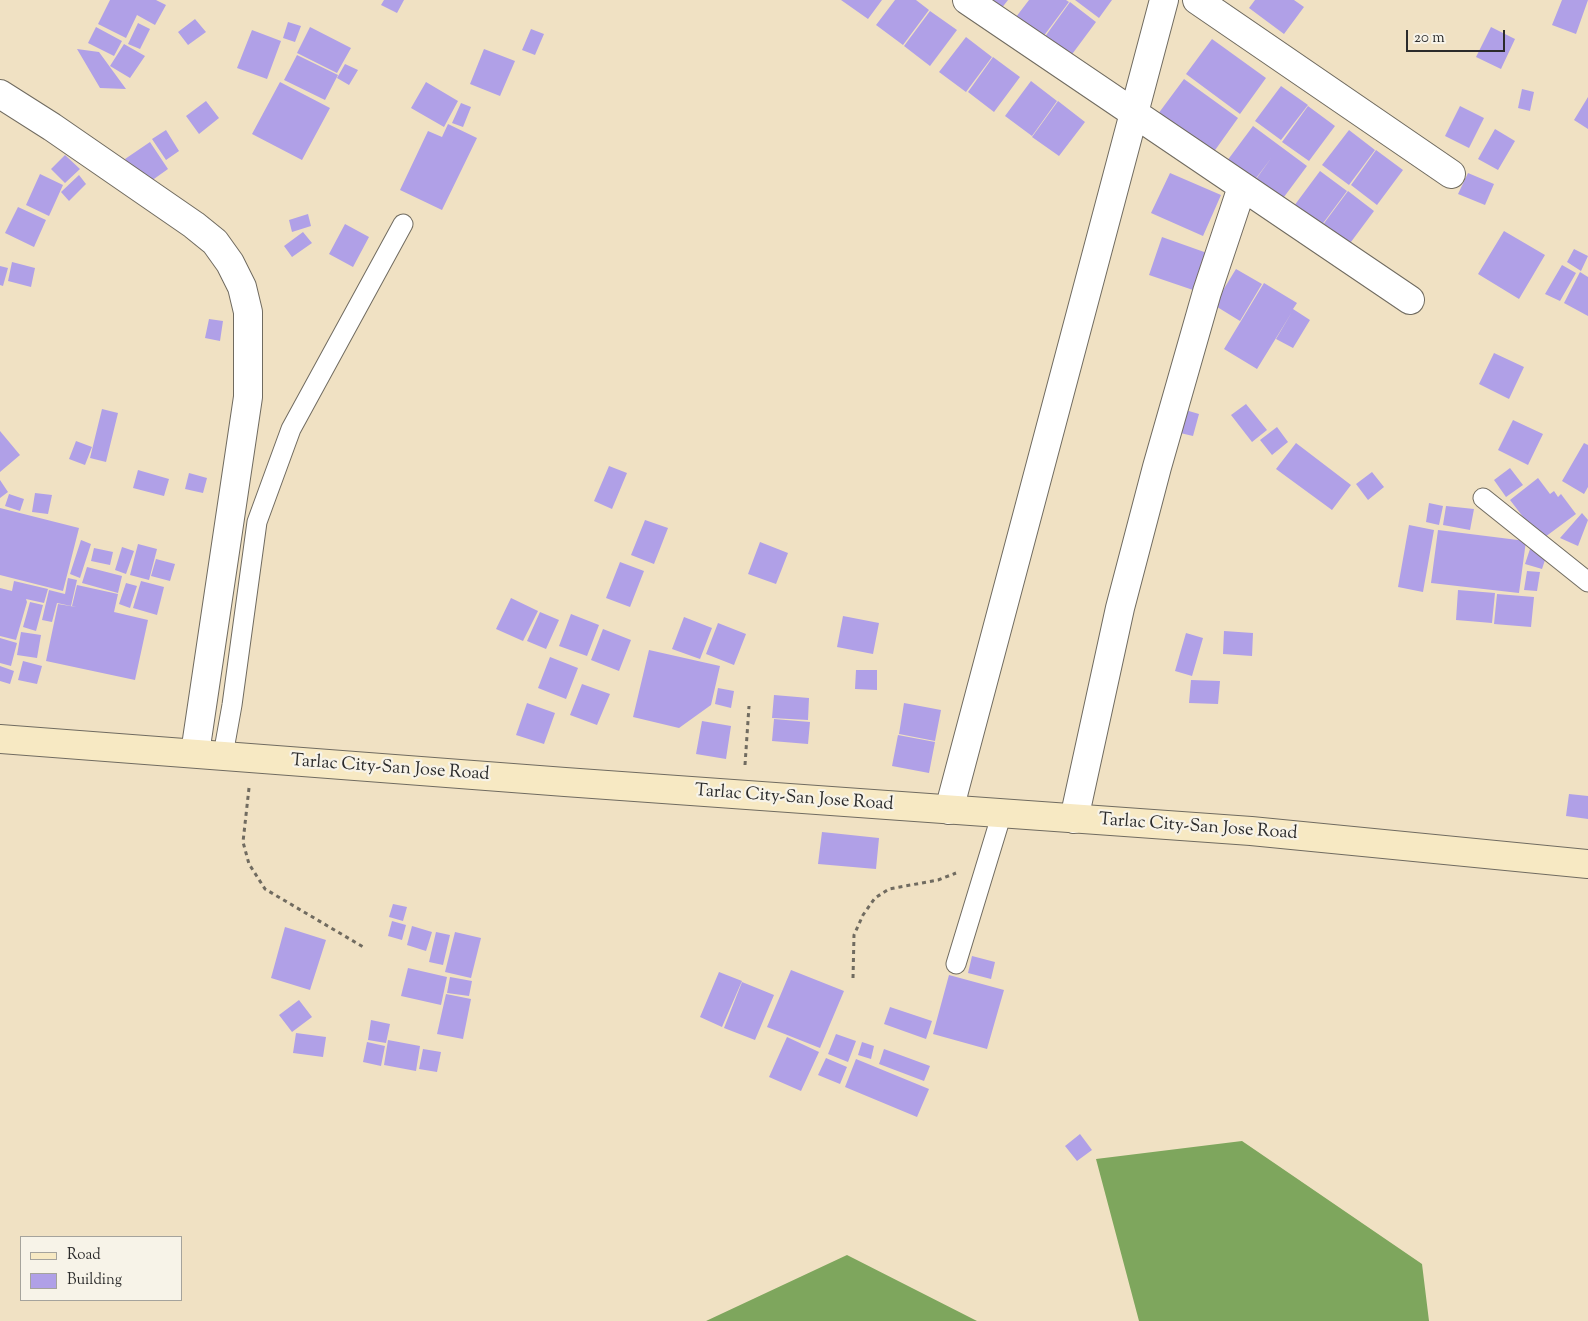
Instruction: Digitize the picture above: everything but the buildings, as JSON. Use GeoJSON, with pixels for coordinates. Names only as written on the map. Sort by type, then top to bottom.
{"type":"FeatureCollection","features":[{"type":"Feature","properties":{"kind":"main road","name":"Tarlac City-San Jose Road"},"geometry":{"type":"LineString","coordinates":[[13,740],[1002,814],[1251,830],[1588,864]]}},
{"type":"Feature","properties":{"kind":"street"},"geometry":{"type":"LineString","coordinates":[[967,0],[1410,300]]}},
{"type":"Feature","properties":{"kind":"street"},"geometry":{"type":"LineString","coordinates":[[949,810],[1164,0]]}},
{"type":"Feature","properties":{"kind":"street"},"geometry":{"type":"LineString","coordinates":[[1197,0],[1451,174]]}},
{"type":"Feature","properties":{"kind":"street"},"geometry":{"type":"LineString","coordinates":[[0,94],[52,127],[194,224],[215,242],[230,263],[242,287],[248,312],[248,397],[195,753]]}},
{"type":"Feature","properties":{"kind":"street"},"geometry":{"type":"LineString","coordinates":[[1074,819],[1120,608],[1157,467],[1207,292],[1242,187]]}},
{"type":"Feature","properties":{"kind":"lane"},"geometry":{"type":"LineString","coordinates":[[223,755],[232,705],[257,522],[291,429],[403,224]]}},
{"type":"Feature","properties":{"kind":"lane"},"geometry":{"type":"LineString","coordinates":[[1483,498],[1588,582]]}},
{"type":"Feature","properties":{"kind":"lane"},"geometry":{"type":"LineString","coordinates":[[0,726],[13,740]]}},
{"type":"Feature","properties":{"kind":"lane"},"geometry":{"type":"LineString","coordinates":[[956,964],[1002,814]]}},
{"type":"Feature","properties":{"kind":"path"},"geometry":{"type":"LineString","coordinates":[[742,795],[749,706]]}},
{"type":"Feature","properties":{"kind":"path"},"geometry":{"type":"LineString","coordinates":[[252,758],[243,842],[249,864],[265,889],[365,948]]}},
{"type":"Feature","properties":{"kind":"path"},"geometry":{"type":"LineString","coordinates":[[854,978],[854,935],[863,914],[875,898],[889,889],[938,880],[959,872]]}},
{"type":"Feature","properties":{"kind":"green space"},"geometry":{"type":"Polygon","coordinates":[[[1242,1141],[1422,1264],[1429,1321],[1139,1321],[1096,1159],[1242,1141]]]}},
{"type":"Feature","properties":{"kind":"green space"},"geometry":{"type":"Polygon","coordinates":[[[847,1255],[977,1321],[706,1321],[847,1255]]]}}]}
